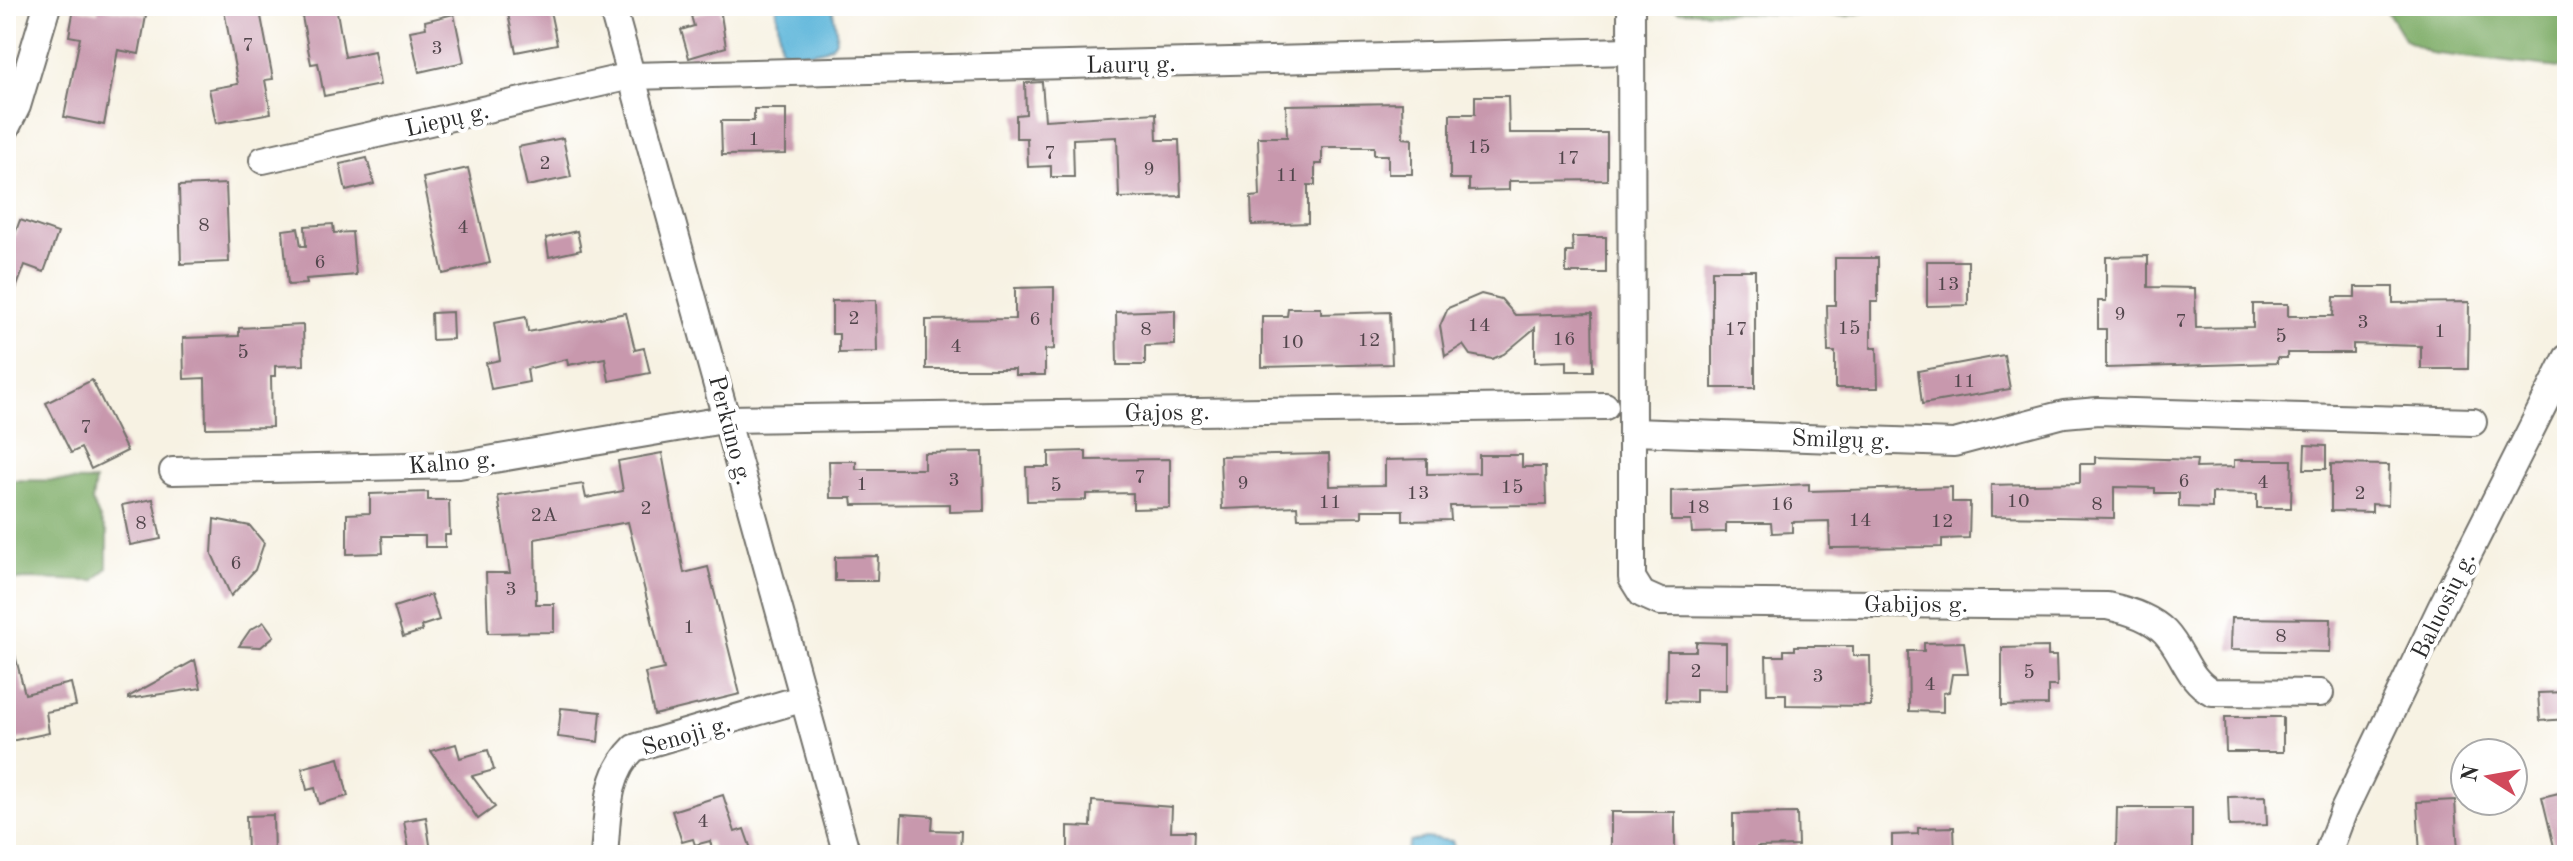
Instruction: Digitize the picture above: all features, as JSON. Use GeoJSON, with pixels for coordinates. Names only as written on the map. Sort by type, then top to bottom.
{"type":"FeatureCollection","features":[{"type":"Feature","properties":{"kind":"street"},"geometry":{"type":"LineString","coordinates":[[6,128],[17,106],[47,6]]}},
{"type":"Feature","properties":{"kind":"street","name":"Perkūno g."},"geometry":{"type":"LineString","coordinates":[[612,6],[729,419],[801,699],[847,855]]}},
{"type":"Feature","properties":{"kind":"street"},"geometry":{"type":"LineString","coordinates":[[1631,6],[1632,432]]}},
{"type":"Feature","properties":{"kind":"street","name":"Laurų g."},"geometry":{"type":"LineString","coordinates":[[631,76],[1630,51]]}},
{"type":"Feature","properties":{"kind":"street","name":"Liepų g."},"geometry":{"type":"LineString","coordinates":[[263,160],[631,76]]}},
{"type":"Feature","properties":{"kind":"street","name":"Baluosių g."},"geometry":{"type":"LineString","coordinates":[[2327,855],[2344,810],[2422,648],[2567,358]]}},
{"type":"Feature","properties":{"kind":"street","name":"Gajos g."},"geometry":{"type":"LineString","coordinates":[[729,419],[1605,406]]}},
{"type":"Feature","properties":{"kind":"street","name":"Smilgų g."},"geometry":{"type":"LineString","coordinates":[[1632,432],[1954,443],[2064,414],[2098,411],[2473,422]]}},
{"type":"Feature","properties":{"kind":"street","name":"Kalno g."},"geometry":{"type":"LineString","coordinates":[[173,471],[459,465],[729,419]]}},
{"type":"Feature","properties":{"kind":"street","name":"Gabijos g."},"geometry":{"type":"LineString","coordinates":[[1632,432],[1632,578],[1642,594],[1660,602],[2107,606],[2131,610],[2165,633],[2198,684],[2212,692],[2320,693]]}},
{"type":"Feature","properties":{"kind":"street","name":"Senoji g."},"geometry":{"type":"LineString","coordinates":[[604,855],[610,788],[618,763],[634,748],[801,699]]}},
{"type":"Feature","properties":{"kind":"green space"},"geometry":{"type":"Polygon","coordinates":[[[1672,6],[1888,6],[1848,16],[1678,11],[1672,6]]]}},
{"type":"Feature","properties":{"kind":"green space"},"geometry":{"type":"Polygon","coordinates":[[[2384,6],[2567,6],[2567,69],[2430,53],[2405,40],[2384,6]]]}},
{"type":"Feature","properties":{"kind":"green space"},"geometry":{"type":"Polygon","coordinates":[[[6,480],[95,481],[92,502],[107,534],[107,568],[94,581],[6,581],[6,480]]]}},
{"type":"Feature","properties":{"kind":"water"},"geometry":{"type":"Polygon","coordinates":[[[776,6],[832,6],[836,31],[833,44],[811,52],[781,49],[776,6]]]}},
{"type":"Feature","properties":{"kind":"water"},"geometry":{"type":"Polygon","coordinates":[[[1425,838],[1452,841],[1456,855],[1405,855],[1410,842],[1425,838]]]}},
{"type":"Feature","properties":{"kind":"building"},"geometry":{"type":"Polygon","coordinates":[[[259,6],[273,79],[265,80],[271,113],[216,123],[209,89],[238,84],[224,10],[259,6]]]}},
{"type":"Feature","properties":{"kind":"building"},"geometry":{"type":"Polygon","coordinates":[[[300,6],[336,6],[345,57],[374,51],[380,85],[324,96],[318,63],[311,64],[300,6]]]}},
{"type":"Feature","properties":{"kind":"building"},"geometry":{"type":"Polygon","coordinates":[[[549,6],[557,44],[516,52],[508,14],[549,6]]]}},
{"type":"Feature","properties":{"kind":"building"},"geometry":{"type":"Polygon","coordinates":[[[98,7],[146,16],[139,54],[118,50],[104,125],[64,117],[80,38],[69,36],[74,8],[98,13],[98,7]]]}},
{"type":"Feature","properties":{"kind":"building"},"geometry":{"type":"Polygon","coordinates":[[[720,8],[726,47],[689,58],[681,30],[694,26],[691,16],[720,8]]]}},
{"type":"Feature","properties":{"kind":"building"},"geometry":{"type":"Polygon","coordinates":[[[454,14],[464,62],[419,72],[410,31],[426,28],[425,21],[454,14]]]}},
{"type":"Feature","properties":{"kind":"building"},"geometry":{"type":"Polygon","coordinates":[[[1042,82],[1045,120],[1156,113],[1157,140],[1179,140],[1181,196],[1119,198],[1117,137],[1073,139],[1074,177],[1051,177],[1051,166],[1028,167],[1027,138],[1016,138],[1016,115],[1026,114],[1025,83],[1042,82]]]}},
{"type":"Feature","properties":{"kind":"building"},"geometry":{"type":"Polygon","coordinates":[[[1475,96],[1508,96],[1509,133],[1607,133],[1607,180],[1509,181],[1509,190],[1469,191],[1469,179],[1450,179],[1450,114],[1475,114],[1475,96]]]}},
{"type":"Feature","properties":{"kind":"building"},"geometry":{"type":"Polygon","coordinates":[[[1402,103],[1403,138],[1412,139],[1412,174],[1388,174],[1388,155],[1374,155],[1374,147],[1322,147],[1322,164],[1315,164],[1315,185],[1308,185],[1308,223],[1252,225],[1251,197],[1260,196],[1258,137],[1287,137],[1286,105],[1402,103]]]}},
{"type":"Feature","properties":{"kind":"building"},"geometry":{"type":"Polygon","coordinates":[[[754,109],[786,109],[786,154],[722,155],[721,121],[754,121],[754,109]]]}},
{"type":"Feature","properties":{"kind":"building"},"geometry":{"type":"Polygon","coordinates":[[[563,138],[571,177],[527,186],[518,147],[563,138]]]}},
{"type":"Feature","properties":{"kind":"building"},"geometry":{"type":"Polygon","coordinates":[[[367,158],[374,184],[346,191],[340,164],[367,158]]]}},
{"type":"Feature","properties":{"kind":"building"},"geometry":{"type":"Polygon","coordinates":[[[468,168],[490,263],[443,274],[423,178],[468,168]]]}},
{"type":"Feature","properties":{"kind":"building"},"geometry":{"type":"Polygon","coordinates":[[[226,184],[229,262],[181,264],[179,186],[226,184]]]}},
{"type":"Feature","properties":{"kind":"building"},"geometry":{"type":"Polygon","coordinates":[[[20,220],[58,233],[44,272],[25,265],[8,310],[6,258],[20,220]]]}},
{"type":"Feature","properties":{"kind":"building"},"geometry":{"type":"Polygon","coordinates":[[[333,224],[334,233],[352,232],[356,275],[306,279],[307,284],[288,285],[283,230],[298,228],[301,246],[306,246],[305,226],[333,224]]]}},
{"type":"Feature","properties":{"kind":"building"},"geometry":{"type":"Polygon","coordinates":[[[577,231],[581,250],[549,257],[546,238],[577,231]]]}},
{"type":"Feature","properties":{"kind":"building"},"geometry":{"type":"Polygon","coordinates":[[[1572,237],[1606,237],[1606,273],[1566,273],[1566,252],[1573,252],[1572,237]]]}},
{"type":"Feature","properties":{"kind":"building"},"geometry":{"type":"Polygon","coordinates":[[[2148,256],[2148,287],[2195,288],[2196,328],[2253,327],[2253,304],[2288,304],[2288,316],[2333,316],[2334,297],[2355,297],[2355,287],[2393,287],[2393,303],[2469,302],[2468,369],[2421,369],[2421,346],[2353,344],[2353,353],[2287,353],[2287,358],[2277,358],[2277,363],[2106,368],[2106,329],[2098,329],[2098,301],[2106,301],[2106,257],[2148,256]]]}},
{"type":"Feature","properties":{"kind":"building"},"geometry":{"type":"Polygon","coordinates":[[[1835,258],[1878,258],[1878,302],[1871,302],[1871,348],[1877,348],[1878,388],[1835,388],[1835,352],[1828,352],[1827,305],[1835,305],[1835,258]]]}},
{"type":"Feature","properties":{"kind":"building"},"geometry":{"type":"Polygon","coordinates":[[[1927,261],[1968,261],[1968,305],[1927,306],[1927,261]]]}},
{"type":"Feature","properties":{"kind":"building"},"geometry":{"type":"Polygon","coordinates":[[[1712,270],[1755,270],[1755,388],[1712,388],[1712,270]]]}},
{"type":"Feature","properties":{"kind":"building"},"geometry":{"type":"Polygon","coordinates":[[[1054,287],[1054,349],[1045,350],[1045,375],[1015,375],[1015,369],[926,369],[926,320],[1015,319],[1015,288],[1054,287]]]}},
{"type":"Feature","properties":{"kind":"building"},"geometry":{"type":"Polygon","coordinates":[[[1481,294],[1501,299],[1515,315],[1592,313],[1593,371],[1567,371],[1567,361],[1535,362],[1535,328],[1504,354],[1492,359],[1470,355],[1463,345],[1445,356],[1440,326],[1448,308],[1481,294]]]}},
{"type":"Feature","properties":{"kind":"building"},"geometry":{"type":"Polygon","coordinates":[[[876,300],[877,352],[839,353],[839,334],[832,334],[832,301],[876,300]]]}},
{"type":"Feature","properties":{"kind":"building"},"geometry":{"type":"Polygon","coordinates":[[[1288,308],[1321,308],[1321,314],[1390,312],[1392,364],[1262,367],[1262,316],[1287,316],[1288,308]]]}},
{"type":"Feature","properties":{"kind":"building"},"geometry":{"type":"Polygon","coordinates":[[[1175,310],[1175,345],[1145,346],[1145,365],[1117,365],[1116,312],[1175,310]]]}},
{"type":"Feature","properties":{"kind":"building"},"geometry":{"type":"Polygon","coordinates":[[[452,312],[453,339],[432,340],[431,313],[452,312]]]}},
{"type":"Feature","properties":{"kind":"building"},"geometry":{"type":"Polygon","coordinates":[[[626,313],[635,350],[644,348],[650,373],[609,381],[605,358],[568,365],[567,359],[527,369],[529,382],[491,389],[486,363],[500,360],[494,323],[526,317],[528,332],[626,313]]]}},
{"type":"Feature","properties":{"kind":"building"},"geometry":{"type":"Polygon","coordinates":[[[303,325],[304,365],[275,366],[275,376],[271,376],[272,427],[206,428],[205,378],[184,379],[183,338],[239,336],[239,328],[303,325]]]}},
{"type":"Feature","properties":{"kind":"building"},"geometry":{"type":"Polygon","coordinates":[[[2004,355],[2010,389],[1922,404],[1918,371],[2004,355]]]}},
{"type":"Feature","properties":{"kind":"building"},"geometry":{"type":"Polygon","coordinates":[[[92,380],[127,451],[91,469],[81,448],[71,453],[46,403],[92,380]]]}},
{"type":"Feature","properties":{"kind":"building"},"geometry":{"type":"Polygon","coordinates":[[[2305,445],[2326,446],[2326,469],[2304,469],[2305,445]]]}},
{"type":"Feature","properties":{"kind":"building"},"geometry":{"type":"Polygon","coordinates":[[[1086,451],[1086,460],[1170,459],[1170,508],[1133,509],[1133,493],[1086,494],[1086,500],[1027,501],[1026,467],[1049,467],[1049,452],[1086,451]]]}},
{"type":"Feature","properties":{"kind":"building"},"geometry":{"type":"Polygon","coordinates":[[[983,452],[984,511],[950,512],[950,504],[853,505],[852,498],[830,498],[829,461],[856,461],[856,469],[924,469],[924,453],[983,452]]]}},
{"type":"Feature","properties":{"kind":"building"},"geometry":{"type":"Polygon","coordinates":[[[662,453],[684,573],[708,567],[740,694],[654,715],[645,673],[664,669],[628,522],[535,539],[536,604],[554,604],[554,632],[488,633],[486,573],[510,573],[498,496],[583,484],[586,498],[623,491],[618,461],[662,453]]]}},
{"type":"Feature","properties":{"kind":"building"},"geometry":{"type":"Polygon","coordinates":[[[1329,454],[1330,486],[1385,485],[1385,460],[1427,459],[1427,474],[1479,473],[1479,455],[1522,455],[1522,467],[1545,467],[1546,505],[1450,506],[1451,520],[1403,521],[1403,510],[1362,510],[1362,517],[1298,518],[1297,506],[1222,509],[1220,456],[1329,454]]]}},
{"type":"Feature","properties":{"kind":"building"},"geometry":{"type":"Polygon","coordinates":[[[2095,457],[2197,460],[2196,468],[2234,467],[2234,460],[2292,460],[2291,508],[2257,508],[2257,494],[2212,493],[2212,508],[2179,507],[2179,493],[2155,493],[2155,488],[2114,487],[2114,518],[1991,516],[1991,485],[2080,483],[2080,464],[2095,464],[2095,457]]]}},
{"type":"Feature","properties":{"kind":"building"},"geometry":{"type":"Polygon","coordinates":[[[2331,464],[2389,465],[2388,505],[2372,504],[2372,512],[2331,511],[2331,464]]]}},
{"type":"Feature","properties":{"kind":"building"},"geometry":{"type":"Polygon","coordinates":[[[1809,484],[1809,491],[1952,487],[1952,502],[1970,502],[1969,538],[1942,539],[1942,547],[1830,548],[1829,521],[1792,522],[1792,532],[1772,533],[1771,523],[1726,523],[1726,532],[1692,533],[1691,521],[1671,521],[1671,491],[1809,484]]]}},
{"type":"Feature","properties":{"kind":"building"},"geometry":{"type":"Polygon","coordinates":[[[428,492],[428,500],[449,500],[450,535],[445,535],[445,547],[425,547],[425,536],[382,536],[383,553],[347,554],[347,514],[370,513],[370,494],[428,492]]]}},
{"type":"Feature","properties":{"kind":"building"},"geometry":{"type":"Polygon","coordinates":[[[153,499],[161,539],[130,545],[122,505],[153,499]]]}},
{"type":"Feature","properties":{"kind":"building"},"geometry":{"type":"Polygon","coordinates":[[[214,519],[250,526],[264,543],[255,570],[231,596],[212,554],[214,519]]]}},
{"type":"Feature","properties":{"kind":"building"},"geometry":{"type":"Polygon","coordinates":[[[878,556],[877,581],[835,581],[835,557],[878,556]]]}},
{"type":"Feature","properties":{"kind":"building"},"geometry":{"type":"Polygon","coordinates":[[[431,595],[439,620],[421,626],[422,631],[403,637],[394,607],[431,595]]]}},
{"type":"Feature","properties":{"kind":"building"},"geometry":{"type":"Polygon","coordinates":[[[2231,618],[2331,619],[2330,652],[2230,650],[2231,618]]]}},
{"type":"Feature","properties":{"kind":"building"},"geometry":{"type":"Polygon","coordinates":[[[264,622],[274,636],[261,647],[239,646],[250,630],[264,622]]]}},
{"type":"Feature","properties":{"kind":"building"},"geometry":{"type":"Polygon","coordinates":[[[1696,642],[1726,643],[1726,690],[1696,689],[1696,702],[1666,701],[1667,651],[1696,651],[1696,642]]]}},
{"type":"Feature","properties":{"kind":"building"},"geometry":{"type":"Polygon","coordinates":[[[1964,642],[1968,674],[1952,674],[1949,692],[1943,693],[1943,712],[1909,711],[1908,651],[1924,651],[1924,643],[1964,642]]]}},
{"type":"Feature","properties":{"kind":"building"},"geometry":{"type":"Polygon","coordinates":[[[1795,646],[1853,646],[1853,656],[1870,656],[1871,706],[1786,705],[1786,694],[1767,694],[1766,656],[1784,656],[1784,650],[1795,650],[1795,646]]]}},
{"type":"Feature","properties":{"kind":"building"},"geometry":{"type":"Polygon","coordinates":[[[13,647],[25,694],[71,683],[76,706],[46,712],[49,733],[6,742],[6,648],[13,647]]]}},
{"type":"Feature","properties":{"kind":"building"},"geometry":{"type":"Polygon","coordinates":[[[2048,647],[2048,656],[2056,656],[2057,686],[2048,686],[2048,705],[2002,706],[2002,648],[2048,647]]]}},
{"type":"Feature","properties":{"kind":"building"},"geometry":{"type":"Polygon","coordinates":[[[195,660],[201,688],[128,699],[128,697],[195,660]]]}},
{"type":"Feature","properties":{"kind":"building"},"geometry":{"type":"Polygon","coordinates":[[[2567,692],[2567,719],[2540,721],[2538,693],[2567,692]]]}},
{"type":"Feature","properties":{"kind":"building"},"geometry":{"type":"Polygon","coordinates":[[[561,708],[601,712],[598,742],[558,737],[561,708]]]}},
{"type":"Feature","properties":{"kind":"building"},"geometry":{"type":"Polygon","coordinates":[[[2225,717],[2283,717],[2283,752],[2226,752],[2225,717]]]}},
{"type":"Feature","properties":{"kind":"building"},"geometry":{"type":"Polygon","coordinates":[[[456,744],[460,758],[488,750],[494,770],[472,776],[495,807],[478,819],[431,751],[456,744]]]}},
{"type":"Feature","properties":{"kind":"building"},"geometry":{"type":"Polygon","coordinates":[[[339,758],[348,796],[319,804],[315,788],[307,790],[302,768],[339,758]]]}},
{"type":"Feature","properties":{"kind":"building"},"geometry":{"type":"Polygon","coordinates":[[[2567,791],[2567,855],[2556,855],[2542,797],[2567,791]]]}},
{"type":"Feature","properties":{"kind":"building"},"geometry":{"type":"Polygon","coordinates":[[[723,795],[735,832],[744,829],[753,855],[714,855],[710,841],[695,845],[693,839],[682,842],[672,811],[723,795]]]}},
{"type":"Feature","properties":{"kind":"building"},"geometry":{"type":"Polygon","coordinates":[[[2266,796],[2267,825],[2229,826],[2228,797],[2266,796]]]}},
{"type":"Feature","properties":{"kind":"building"},"geometry":{"type":"Polygon","coordinates":[[[2449,800],[2449,817],[2456,817],[2458,853],[2420,855],[2417,802],[2449,800]]]}},
{"type":"Feature","properties":{"kind":"building"},"geometry":{"type":"Polygon","coordinates":[[[1092,801],[1172,807],[1171,831],[1194,831],[1193,855],[1068,854],[1068,826],[1091,827],[1092,801]]]}},
{"type":"Feature","properties":{"kind":"building"},"geometry":{"type":"Polygon","coordinates":[[[2117,808],[2192,808],[2192,851],[2116,850],[2117,808]]]}},
{"type":"Feature","properties":{"kind":"building"},"geometry":{"type":"Polygon","coordinates":[[[1611,812],[1675,812],[1675,852],[1611,855],[1611,812]]]}},
{"type":"Feature","properties":{"kind":"building"},"geometry":{"type":"Polygon","coordinates":[[[1797,813],[1798,846],[1757,847],[1757,855],[1733,855],[1733,814],[1797,813]]]}},
{"type":"Feature","properties":{"kind":"building"},"geometry":{"type":"Polygon","coordinates":[[[902,814],[933,816],[932,830],[961,831],[960,855],[900,854],[902,814]]]}},
{"type":"Feature","properties":{"kind":"building"},"geometry":{"type":"Polygon","coordinates":[[[273,815],[274,855],[247,855],[246,816],[273,815]]]}},
{"type":"Feature","properties":{"kind":"building"},"geometry":{"type":"Polygon","coordinates":[[[426,817],[431,852],[410,855],[404,821],[426,817]]]}},
{"type":"Feature","properties":{"kind":"building"},"geometry":{"type":"Polygon","coordinates":[[[1954,827],[1955,855],[1892,855],[1892,835],[1918,834],[1918,828],[1954,827]]]}}]}
